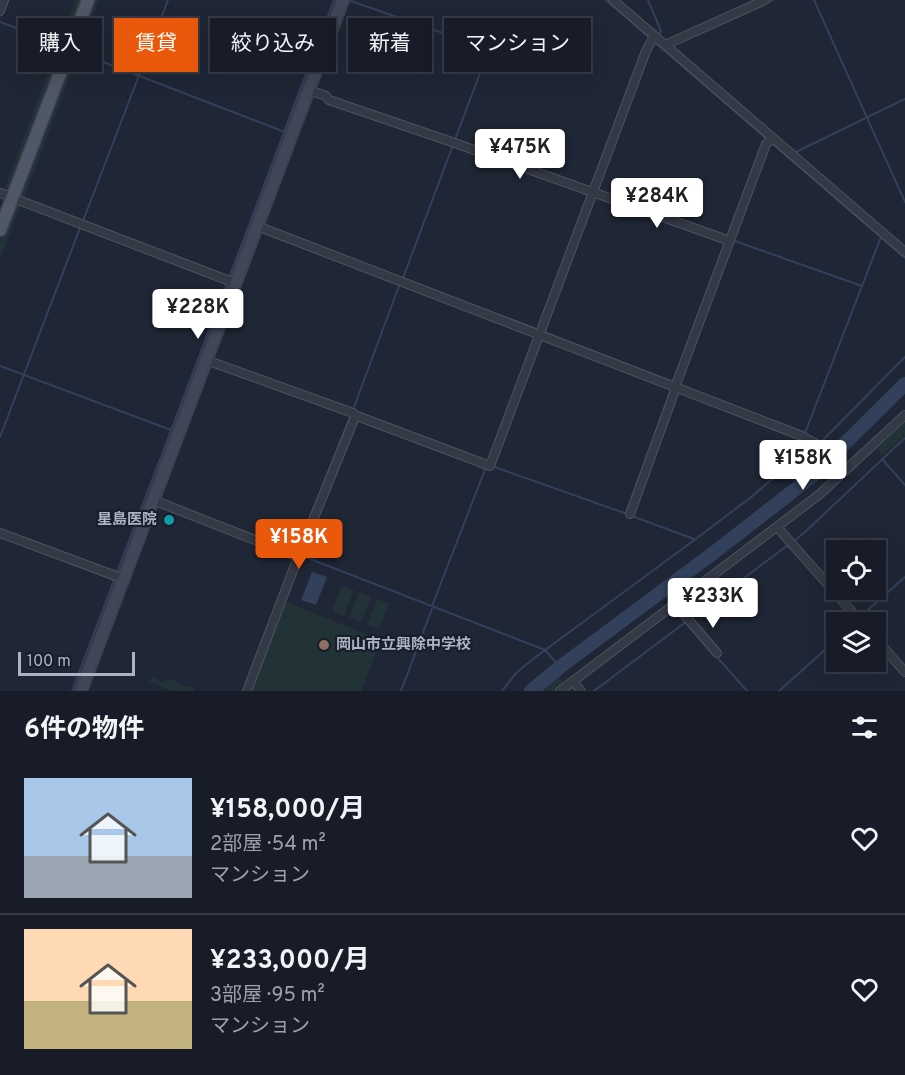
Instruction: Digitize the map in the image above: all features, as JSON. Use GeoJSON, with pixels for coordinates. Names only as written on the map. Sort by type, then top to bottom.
{"type":"FeatureCollection","features":[{"type":"Feature","properties":{"kind":"main road"},"geometry":{"type":"LineString","coordinates":[[0,230],[88,0]]}},
{"type":"Feature","properties":{"kind":"street"},"geometry":{"type":"LineString","coordinates":[[0,11],[4,0]]}},
{"type":"Feature","properties":{"kind":"street"},"geometry":{"type":"LineString","coordinates":[[81,691],[119,577],[153,500],[206,360],[230,281],[257,226],[343,0]]}},
{"type":"Feature","properties":{"kind":"street"},"geometry":{"type":"LineString","coordinates":[[613,0],[652,38],[665,45],[771,140],[905,252]]}},
{"type":"Feature","properties":{"kind":"street"},"geometry":{"type":"LineString","coordinates":[[665,45],[765,0]]}},
{"type":"Feature","properties":{"kind":"street"},"geometry":{"type":"LineString","coordinates":[[206,360],[490,465],[652,38]]}},
{"type":"Feature","properties":{"kind":"street"},"geometry":{"type":"LineString","coordinates":[[309,90],[326,96],[329,100],[730,240]]}},
{"type":"Feature","properties":{"kind":"street"},"geometry":{"type":"LineString","coordinates":[[630,514],[730,240],[771,140]]}},
{"type":"Feature","properties":{"kind":"street"},"geometry":{"type":"LineString","coordinates":[[0,193],[230,281]]}},
{"type":"Feature","properties":{"kind":"street"},"geometry":{"type":"LineString","coordinates":[[257,226],[808,439],[818,445],[843,472]]}},
{"type":"Feature","properties":{"kind":"street"},"geometry":{"type":"LineString","coordinates":[[560,691],[820,494],[905,415]]}},
{"type":"Feature","properties":{"kind":"street"},"geometry":{"type":"LineString","coordinates":[[247,691],[355,417]]}},
{"type":"Feature","properties":{"kind":"street"},"geometry":{"type":"LineString","coordinates":[[153,500],[298,557]]}},
{"type":"Feature","properties":{"kind":"street"},"geometry":{"type":"LineString","coordinates":[[777,527],[852,612]]}},
{"type":"Feature","properties":{"kind":"street"},"geometry":{"type":"LineString","coordinates":[[0,533],[119,577]]}},
{"type":"Feature","properties":{"kind":"street"},"geometry":{"type":"LineString","coordinates":[[675,604],[717,653]]}},
{"type":"Feature","properties":{"kind":"street"},"geometry":{"type":"LineString","coordinates":[[886,650],[905,672]]}},
{"type":"Feature","properties":{"kind":"street"},"geometry":{"type":"LineString","coordinates":[[573,681],[581,691]]}},
{"type":"Feature","properties":{"kind":"shaded area"},"geometry":{"type":"Polygon","coordinates":[[[75,0],[82,0],[75,18],[68,18],[75,0]]]}},
{"type":"Feature","properties":{"kind":"shaded area"},"geometry":{"type":"Polygon","coordinates":[[[92,0],[99,0],[92,18],[85,18],[92,0]]]}},
{"type":"Feature","properties":{"kind":"shaded area"},"geometry":{"type":"Polygon","coordinates":[[[48,72],[55,72],[11,187],[4,190],[48,72]]]}},
{"type":"Feature","properties":{"kind":"shaded area"},"geometry":{"type":"Polygon","coordinates":[[[65,72],[72,72],[24,198],[19,195],[65,72]]]}},
{"type":"Feature","properties":{"kind":"shaded area"},"geometry":{"type":"Polygon","coordinates":[[[16,202],[21,204],[0,259],[0,241],[16,202]]]}},
{"type":"Feature","properties":{"kind":"shaded area"},"geometry":{"type":"Polygon","coordinates":[[[905,422],[905,436],[883,455],[877,449],[905,422]]]}},
{"type":"Feature","properties":{"kind":"shaded area"},"geometry":{"type":"Polygon","coordinates":[[[342,586],[354,590],[344,616],[332,611],[342,586]]]}},
{"type":"Feature","properties":{"kind":"shaded area"},"geometry":{"type":"Polygon","coordinates":[[[359,592],[371,597],[361,622],[349,618],[359,592]]]}},
{"type":"Feature","properties":{"kind":"shaded area"},"geometry":{"type":"Polygon","coordinates":[[[377,599],[389,604],[379,629],[367,625],[377,599]]]}},
{"type":"Feature","properties":{"kind":"shaded area","name":"岡山市立興除中学校"},"geometry":{"type":"Polygon","coordinates":[[[286,602],[381,640],[361,691],[252,691],[286,602]]]}},
{"type":"Feature","properties":{"kind":"shaded area"},"geometry":{"type":"Polygon","coordinates":[[[557,673],[564,683],[554,691],[535,691],[557,673]]]}},
{"type":"Feature","properties":{"kind":"shaded area"},"geometry":{"type":"Polygon","coordinates":[[[154,677],[162,683],[170,679],[178,681],[185,687],[191,686],[194,691],[171,691],[150,682],[150,679],[154,677]]]}},
{"type":"Feature","properties":{"kind":"water"},"geometry":{"type":"Polygon","coordinates":[[[312,572],[327,577],[316,605],[301,600],[312,572]]]}},
{"type":"Feature","properties":{"kind":"waterway"},"geometry":{"type":"LineString","coordinates":[[83,221],[168,0]]}},
{"type":"Feature","properties":{"kind":"waterway"},"geometry":{"type":"LineString","coordinates":[[229,278],[334,0]]}},
{"type":"Feature","properties":{"kind":"waterway"},"geometry":{"type":"LineString","coordinates":[[348,0],[489,49],[403,278]]}},
{"type":"Feature","properties":{"kind":"waterway"},"geometry":{"type":"LineString","coordinates":[[606,0],[905,258]]}},
{"type":"Feature","properties":{"kind":"waterway"},"geometry":{"type":"LineString","coordinates":[[648,0],[661,31],[659,35]]}},
{"type":"Feature","properties":{"kind":"waterway"},"geometry":{"type":"LineString","coordinates":[[766,3],[773,0]]}},
{"type":"Feature","properties":{"kind":"waterway"},"geometry":{"type":"LineString","coordinates":[[814,0],[905,202]]}},
{"type":"Feature","properties":{"kind":"waterway"},"geometry":{"type":"LineString","coordinates":[[0,22],[18,29]]}},
{"type":"Feature","properties":{"kind":"waterway"},"geometry":{"type":"LineString","coordinates":[[102,61],[285,132]]}},
{"type":"Feature","properties":{"kind":"waterway"},"geometry":{"type":"LineString","coordinates":[[796,152],[905,99]]}},
{"type":"Feature","properties":{"kind":"waterway"},"geometry":{"type":"LineString","coordinates":[[0,437],[80,228]]}},
{"type":"Feature","properties":{"kind":"waterway"},"geometry":{"type":"LineString","coordinates":[[805,433],[881,237]]}},
{"type":"Feature","properties":{"kind":"waterway"},"geometry":{"type":"LineString","coordinates":[[732,240],[862,286]]}},
{"type":"Feature","properties":{"kind":"waterway"},"geometry":{"type":"LineString","coordinates":[[413,282],[536,329]]}},
{"type":"Feature","properties":{"kind":"waterway"},"geometry":{"type":"LineString","coordinates":[[72,691],[227,283]]}},
{"type":"Feature","properties":{"kind":"waterway"},"geometry":{"type":"LineString","coordinates":[[353,410],[400,283]]}},
{"type":"Feature","properties":{"kind":"waterway"},"geometry":{"type":"LineString","coordinates":[[543,332],[673,382],[674,380]]}},
{"type":"Feature","properties":{"kind":"waterway"},"geometry":{"type":"LineString","coordinates":[[821,442],[905,357]]}},
{"type":"Feature","properties":{"kind":"waterway"},"geometry":{"type":"LineString","coordinates":[[0,366],[171,430]]}},
{"type":"Feature","properties":{"kind":"waterway"},"geometry":{"type":"LineString","coordinates":[[679,384],[715,399]]}},
{"type":"Feature","properties":{"kind":"waterway"},"geometry":{"type":"LineString","coordinates":[[531,691],[819,471],[905,384]]}},
{"type":"Feature","properties":{"kind":"waterway"},"geometry":{"type":"LineString","coordinates":[[760,416],[805,433],[821,442],[834,454]]}},
{"type":"Feature","properties":{"kind":"waterway"},"geometry":{"type":"LineString","coordinates":[[321,490],[350,417]]}},
{"type":"Feature","properties":{"kind":"waterway"},"geometry":{"type":"LineString","coordinates":[[793,542],[905,438]]}},
{"type":"Feature","properties":{"kind":"waterway"},"geometry":{"type":"LineString","coordinates":[[502,691],[516,673],[533,659],[750,498],[811,446]]}},
{"type":"Feature","properties":{"kind":"waterway"},"geometry":{"type":"LineString","coordinates":[[882,459],[905,485]]}},
{"type":"Feature","properties":{"kind":"waterway"},"geometry":{"type":"LineString","coordinates":[[492,466],[627,513]]}},
{"type":"Feature","properties":{"kind":"waterway"},"geometry":{"type":"LineString","coordinates":[[432,606],[486,467]]}},
{"type":"Feature","properties":{"kind":"waterway"},"geometry":{"type":"LineString","coordinates":[[632,516],[694,539]]}},
{"type":"Feature","properties":{"kind":"waterway"},"geometry":{"type":"LineString","coordinates":[[788,545],[799,558]]}},
{"type":"Feature","properties":{"kind":"waterway"},"geometry":{"type":"LineString","coordinates":[[594,691],[788,545]]}},
{"type":"Feature","properties":{"kind":"waterway"},"geometry":{"type":"LineString","coordinates":[[41,552],[114,580]]}},
{"type":"Feature","properties":{"kind":"waterway"},"geometry":{"type":"LineString","coordinates":[[305,557],[545,650],[560,667]]}},
{"type":"Feature","properties":{"kind":"waterway"},"geometry":{"type":"LineString","coordinates":[[866,612],[905,577]]}},
{"type":"Feature","properties":{"kind":"waterway"},"geometry":{"type":"LineString","coordinates":[[401,691],[433,606]]}},
{"type":"Feature","properties":{"kind":"waterway"},"geometry":{"type":"LineString","coordinates":[[779,691],[826,649]]}},
{"type":"Feature","properties":{"kind":"waterway"},"geometry":{"type":"LineString","coordinates":[[716,656],[747,691]]}},
{"type":"Feature","properties":{"kind":"place","name":"星島医院"},"geometry":{"type":"Point","coordinates":[169,520]}},
{"type":"Feature","properties":{"kind":"place","name":"岡山市立興除中学校"},"geometry":{"type":"Point","coordinates":[324,645]}}]}
